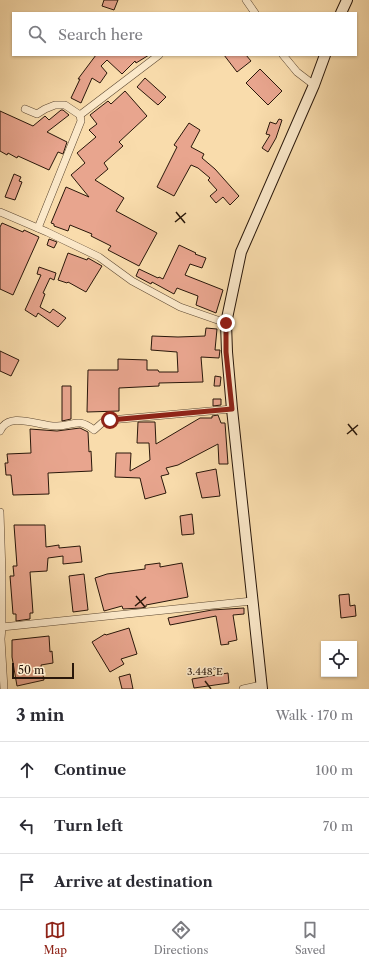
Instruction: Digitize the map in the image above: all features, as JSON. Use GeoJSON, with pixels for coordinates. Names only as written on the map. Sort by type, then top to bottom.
{"type":"FeatureCollection","features":[{"type":"Feature","properties":{"kind":"street"},"geometry":{"type":"LineString","coordinates":[[246,0],[254,12]]}},
{"type":"Feature","properties":{"kind":"street"},"geometry":{"type":"LineString","coordinates":[[342,12],[346,0]]}},
{"type":"Feature","properties":{"kind":"street"},"geometry":{"type":"LineString","coordinates":[[80,115],[158,56]]}},
{"type":"Feature","properties":{"kind":"street"},"geometry":{"type":"LineString","coordinates":[[284,56],[297,72],[314,85]]}},
{"type":"Feature","properties":{"kind":"street"},"geometry":{"type":"LineString","coordinates":[[243,689],[262,687],[226,352],[226,323],[241,252],[314,85],[325,56]]}},
{"type":"Feature","properties":{"kind":"street"},"geometry":{"type":"LineString","coordinates":[[25,109],[37,114],[44,109],[55,105],[65,105],[80,115],[82,121],[38,228]]}},
{"type":"Feature","properties":{"kind":"street"},"geometry":{"type":"LineString","coordinates":[[0,212],[99,257],[132,281],[180,308],[226,323]]}},
{"type":"Feature","properties":{"kind":"street"},"geometry":{"type":"LineString","coordinates":[[0,431],[3,424],[10,421],[22,421],[57,426],[77,422],[89,426],[94,430],[103,422],[110,420],[232,409]]}},
{"type":"Feature","properties":{"kind":"street"},"geometry":{"type":"LineString","coordinates":[[0,512],[2,574],[1,639],[4,689]]}},
{"type":"Feature","properties":{"kind":"street"},"geometry":{"type":"LineString","coordinates":[[2,627],[252,601]]}},
{"type":"Feature","properties":{"kind":"building"},"geometry":{"type":"Polygon","coordinates":[[[104,0],[118,0],[114,10],[102,6],[104,0]]]}},
{"type":"Feature","properties":{"kind":"building"},"geometry":{"type":"Polygon","coordinates":[[[95,56],[147,56],[136,63],[135,61],[122,74],[107,60],[101,66],[107,73],[100,83],[92,78],[81,103],[71,98],[80,79],[78,79],[95,56]]]}},
{"type":"Feature","properties":{"kind":"building"},"geometry":{"type":"Polygon","coordinates":[[[225,56],[247,56],[251,61],[237,72],[225,56]]]}},
{"type":"Feature","properties":{"kind":"building"},"geometry":{"type":"Polygon","coordinates":[[[260,69],[282,91],[268,105],[246,83],[260,69]]]}},
{"type":"Feature","properties":{"kind":"building"},"geometry":{"type":"Polygon","coordinates":[[[145,78],[166,97],[158,105],[137,87],[145,78]]]}},
{"type":"Feature","properties":{"kind":"building"},"geometry":{"type":"Polygon","coordinates":[[[125,91],[147,116],[119,142],[123,146],[104,163],[108,169],[95,180],[124,198],[116,211],[157,233],[139,266],[108,250],[111,246],[91,236],[92,234],[70,225],[68,231],[54,226],[54,224],[51,223],[66,187],[89,197],[71,175],[85,163],[77,153],[96,137],[89,130],[97,124],[90,115],[108,101],[111,104],[125,91]]]}},
{"type":"Feature","properties":{"kind":"building"},"geometry":{"type":"Polygon","coordinates":[[[61,110],[69,115],[47,132],[67,142],[63,154],[58,152],[49,170],[18,156],[17,158],[0,151],[0,111],[33,126],[45,116],[49,120],[61,110]]]}},
{"type":"Feature","properties":{"kind":"building"},"geometry":{"type":"Polygon","coordinates":[[[279,119],[282,120],[276,138],[268,152],[262,148],[270,135],[266,134],[270,122],[276,124],[279,119]]]}},
{"type":"Feature","properties":{"kind":"building"},"geometry":{"type":"Polygon","coordinates":[[[189,123],[200,130],[191,147],[204,154],[202,158],[215,169],[239,196],[230,205],[223,197],[216,203],[210,196],[217,190],[208,180],[210,178],[198,168],[191,165],[174,196],[157,187],[177,147],[174,145],[189,123]]]}},
{"type":"Feature","properties":{"kind":"building"},"geometry":{"type":"Polygon","coordinates":[[[14,174],[21,177],[19,181],[22,182],[15,200],[5,197],[14,174]]]}},
{"type":"Feature","properties":{"kind":"building"},"geometry":{"type":"Polygon","coordinates":[[[2,223],[23,232],[24,230],[39,237],[13,295],[0,289],[0,227],[2,223]]]}},
{"type":"Feature","properties":{"kind":"building"},"geometry":{"type":"Polygon","coordinates":[[[49,239],[57,242],[54,248],[47,245],[49,239]]]}},
{"type":"Feature","properties":{"kind":"building"},"geometry":{"type":"Polygon","coordinates":[[[179,245],[206,258],[202,268],[190,264],[185,275],[223,290],[216,313],[196,305],[198,296],[177,288],[174,294],[152,282],[151,284],[136,276],[139,269],[163,279],[179,245]]]}},
{"type":"Feature","properties":{"kind":"building"},"geometry":{"type":"Polygon","coordinates":[[[68,253],[87,260],[88,258],[102,266],[86,292],[68,282],[58,280],[68,253]]]}},
{"type":"Feature","properties":{"kind":"building"},"geometry":{"type":"Polygon","coordinates":[[[39,267],[56,273],[54,280],[50,278],[43,293],[45,294],[40,307],[50,313],[53,309],[66,318],[58,327],[38,313],[36,317],[25,310],[41,275],[37,274],[39,267]]]}},
{"type":"Feature","properties":{"kind":"building"},"geometry":{"type":"Polygon","coordinates":[[[206,328],[217,329],[215,350],[220,350],[219,358],[201,357],[203,382],[159,383],[159,386],[119,388],[119,411],[87,412],[88,370],[118,370],[118,359],[147,360],[147,370],[158,370],[159,372],[178,372],[177,352],[151,350],[152,336],[205,336],[206,328]]]}},
{"type":"Feature","properties":{"kind":"building"},"geometry":{"type":"Polygon","coordinates":[[[0,351],[19,360],[11,376],[0,371],[0,351]]]}},
{"type":"Feature","properties":{"kind":"building"},"geometry":{"type":"Polygon","coordinates":[[[215,376],[221,377],[220,386],[214,386],[215,376]]]}},
{"type":"Feature","properties":{"kind":"building"},"geometry":{"type":"Polygon","coordinates":[[[62,386],[71,386],[71,419],[62,421],[62,386]]]}},
{"type":"Feature","properties":{"kind":"building"},"geometry":{"type":"Polygon","coordinates":[[[213,399],[221,399],[221,405],[213,406],[213,399]]]}},
{"type":"Feature","properties":{"kind":"building"},"geometry":{"type":"Polygon","coordinates":[[[218,415],[221,423],[225,423],[228,464],[219,464],[218,444],[178,465],[166,468],[169,474],[161,476],[166,493],[145,499],[140,478],[115,477],[116,453],[131,453],[130,471],[150,460],[149,443],[137,443],[138,422],[155,422],[156,444],[200,418],[212,418],[212,416],[218,415]]]}},
{"type":"Feature","properties":{"kind":"building"},"geometry":{"type":"Polygon","coordinates":[[[80,428],[88,432],[92,471],[48,473],[49,494],[13,495],[11,475],[6,475],[5,463],[8,463],[7,454],[31,453],[30,429],[57,431],[80,428]]]}},
{"type":"Feature","properties":{"kind":"building"},"geometry":{"type":"Polygon","coordinates":[[[216,469],[220,496],[202,498],[196,473],[216,469]]]}},
{"type":"Feature","properties":{"kind":"building"},"geometry":{"type":"Polygon","coordinates":[[[192,514],[194,534],[182,535],[180,516],[192,514]]]}},
{"type":"Feature","properties":{"kind":"building"},"geometry":{"type":"Polygon","coordinates":[[[14,525],[45,525],[46,547],[59,545],[59,548],[80,546],[82,562],[63,564],[63,556],[48,558],[47,571],[30,572],[33,613],[30,613],[30,619],[16,621],[16,614],[13,614],[10,576],[14,576],[13,566],[17,566],[14,525]]]}},
{"type":"Feature","properties":{"kind":"building"},"geometry":{"type":"Polygon","coordinates":[[[160,563],[160,567],[182,563],[188,597],[146,605],[146,607],[141,608],[123,609],[122,606],[104,611],[95,578],[107,574],[145,569],[145,565],[160,563]]]}},
{"type":"Feature","properties":{"kind":"building"},"geometry":{"type":"Polygon","coordinates":[[[84,574],[88,610],[73,612],[69,576],[84,574]]]}},
{"type":"Feature","properties":{"kind":"building"},"geometry":{"type":"Polygon","coordinates":[[[349,594],[350,606],[355,605],[356,616],[341,618],[339,595],[349,594]]]}},
{"type":"Feature","properties":{"kind":"building"},"geometry":{"type":"Polygon","coordinates":[[[244,608],[244,614],[233,615],[237,640],[228,642],[229,644],[221,645],[216,616],[170,625],[168,618],[212,610],[244,608]]]}},
{"type":"Feature","properties":{"kind":"building"},"geometry":{"type":"Polygon","coordinates":[[[129,628],[137,654],[121,659],[124,664],[110,672],[92,642],[105,634],[106,635],[129,628]]]}},
{"type":"Feature","properties":{"kind":"building"},"geometry":{"type":"Polygon","coordinates":[[[49,636],[50,652],[52,651],[53,663],[41,665],[44,680],[17,686],[12,657],[12,640],[49,636]]]}},
{"type":"Feature","properties":{"kind":"building"},"geometry":{"type":"Polygon","coordinates":[[[228,673],[229,683],[194,688],[192,679],[228,673]]]}},
{"type":"Feature","properties":{"kind":"building"},"geometry":{"type":"Polygon","coordinates":[[[130,674],[133,689],[122,689],[119,677],[130,674]]]}},
{"type":"Feature","properties":{"kind":"route"},"geometry":{"type":"LineString","coordinates":[[110,420],[232,409],[226,352],[226,323]]}}]}
